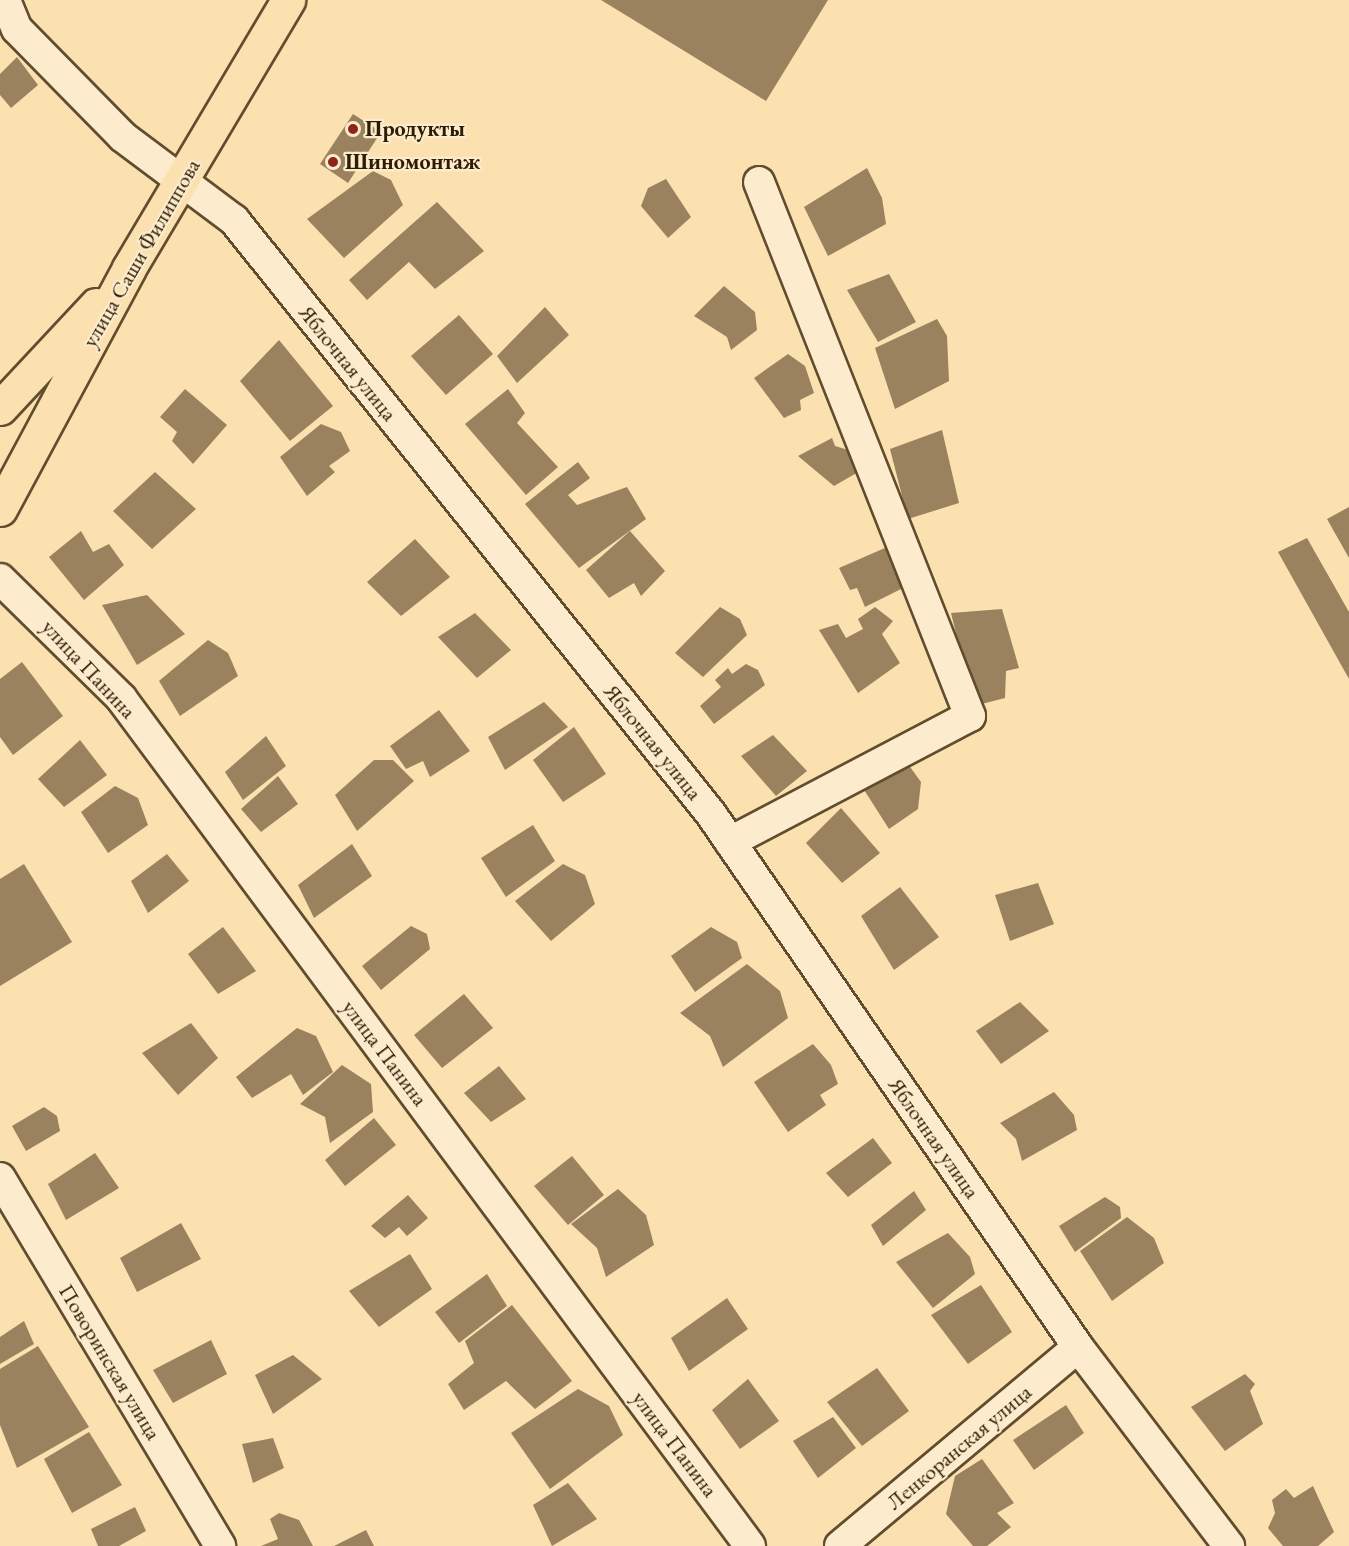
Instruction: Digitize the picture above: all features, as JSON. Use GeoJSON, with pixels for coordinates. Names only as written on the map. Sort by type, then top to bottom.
{"type":"FeatureCollection","features":[{"type":"Feature","properties":{"kind":"highway","name":"улица Саши Филиппова"},"geometry":{"type":"LineString","coordinates":[[0,509],[129,268],[288,0]]}},
{"type":"Feature","properties":{"kind":"highway"},"geometry":{"type":"LineString","coordinates":[[0,408],[129,268]]}},
{"type":"Feature","properties":{"kind":"street","name":"Яблочная улица"},"geometry":{"type":"LineString","coordinates":[[5,0],[17,29],[123,137],[234,220],[730,842],[1078,1347],[1229,1546]]}},
{"type":"Feature","properties":{"kind":"street"},"geometry":{"type":"LineString","coordinates":[[730,842],[970,716],[759,182]]}},
{"type":"Feature","properties":{"kind":"street","name":"улица Панина"},"geometry":{"type":"LineString","coordinates":[[0,579],[121,698],[750,1546]]}},
{"type":"Feature","properties":{"kind":"street","name":"Поворинская улица"},"geometry":{"type":"LineString","coordinates":[[0,1178],[220,1546]]}},
{"type":"Feature","properties":{"kind":"street","name":"Ленкоранская улица"},"geometry":{"type":"LineString","coordinates":[[840,1546],[1078,1347]]}},
{"type":"Feature","properties":{"kind":"building"},"geometry":{"type":"Polygon","coordinates":[[[601,0],[828,0],[766,101],[601,0]]]}},
{"type":"Feature","properties":{"kind":"building"},"geometry":{"type":"Polygon","coordinates":[[[17,57],[38,85],[11,108],[0,95],[0,74],[17,57]]]}},
{"type":"Feature","properties":{"kind":"building"},"geometry":{"type":"Polygon","coordinates":[[[353,114],[381,132],[348,183],[320,164],[353,114]]]}},
{"type":"Feature","properties":{"kind":"building"},"geometry":{"type":"Polygon","coordinates":[[[867,168],[882,198],[886,224],[828,256],[804,207],[867,168]]]}},
{"type":"Feature","properties":{"kind":"building"},"geometry":{"type":"Polygon","coordinates":[[[373,171],[391,180],[403,205],[344,258],[307,219],[373,171]]]}},
{"type":"Feature","properties":{"kind":"building"},"geometry":{"type":"Polygon","coordinates":[[[666,179],[691,217],[668,238],[641,206],[648,188],[666,179]]]}},
{"type":"Feature","properties":{"kind":"building"},"geometry":{"type":"Polygon","coordinates":[[[437,202],[484,251],[435,289],[409,262],[367,300],[349,280],[437,202]]]}},
{"type":"Feature","properties":{"kind":"building"},"geometry":{"type":"Polygon","coordinates":[[[889,274],[916,322],[878,342],[847,290],[889,274]]]}},
{"type":"Feature","properties":{"kind":"building"},"geometry":{"type":"Polygon","coordinates":[[[724,286],[755,312],[757,330],[731,350],[727,337],[694,316],[724,286]]]}},
{"type":"Feature","properties":{"kind":"building"},"geometry":{"type":"Polygon","coordinates":[[[545,307],[569,335],[517,383],[497,356],[545,307]]]}},
{"type":"Feature","properties":{"kind":"building"},"geometry":{"type":"Polygon","coordinates":[[[459,315],[493,354],[446,395],[411,356],[459,315]]]}},
{"type":"Feature","properties":{"kind":"building"},"geometry":{"type":"Polygon","coordinates":[[[937,319],[947,336],[949,381],[895,409],[875,348],[937,319]]]}},
{"type":"Feature","properties":{"kind":"building"},"geometry":{"type":"Polygon","coordinates":[[[279,340],[333,406],[290,441],[240,381],[279,340]]]}},
{"type":"Feature","properties":{"kind":"building"},"geometry":{"type":"Polygon","coordinates":[[[788,354],[805,366],[814,393],[800,400],[801,410],[784,418],[754,378],[788,354]]]}},
{"type":"Feature","properties":{"kind":"building"},"geometry":{"type":"Polygon","coordinates":[[[185,389],[227,425],[193,464],[172,441],[177,432],[160,417],[185,389]]]}},
{"type":"Feature","properties":{"kind":"building"},"geometry":{"type":"Polygon","coordinates":[[[508,389],[525,413],[517,423],[558,467],[526,495],[465,424],[508,389]]]}},
{"type":"Feature","properties":{"kind":"building"},"geometry":{"type":"Polygon","coordinates":[[[321,424],[341,432],[350,451],[329,466],[335,472],[307,496],[280,457],[321,424]]]}},
{"type":"Feature","properties":{"kind":"building"},"geometry":{"type":"Polygon","coordinates":[[[942,430],[959,503],[908,519],[890,449],[942,430]]]}},
{"type":"Feature","properties":{"kind":"building"},"geometry":{"type":"Polygon","coordinates":[[[832,438],[835,446],[858,453],[860,471],[834,486],[798,456],[832,438]]]}},
{"type":"Feature","properties":{"kind":"building"},"geometry":{"type":"Polygon","coordinates":[[[578,462],[590,478],[568,495],[577,505],[627,487],[646,519],[579,568],[525,504],[578,462]]]}},
{"type":"Feature","properties":{"kind":"building"},"geometry":{"type":"Polygon","coordinates":[[[155,472],[196,509],[152,549],[113,511],[155,472]]]}},
{"type":"Feature","properties":{"kind":"building"},"geometry":{"type":"Polygon","coordinates":[[[1349,507],[1349,558],[1327,519],[1349,507]]]}},
{"type":"Feature","properties":{"kind":"building"},"geometry":{"type":"Polygon","coordinates":[[[81,531],[93,552],[109,544],[124,565],[84,600],[49,557],[81,531]]]}},
{"type":"Feature","properties":{"kind":"building"},"geometry":{"type":"Polygon","coordinates":[[[630,531],[665,571],[641,596],[634,583],[609,598],[586,570],[630,531]]]}},
{"type":"Feature","properties":{"kind":"building"},"geometry":{"type":"Polygon","coordinates":[[[1307,538],[1349,612],[1349,679],[1278,552],[1307,538]]]}},
{"type":"Feature","properties":{"kind":"building"},"geometry":{"type":"Polygon","coordinates":[[[415,539],[450,577],[401,616],[367,582],[415,539]]]}},
{"type":"Feature","properties":{"kind":"building"},"geometry":{"type":"Polygon","coordinates":[[[894,544],[909,585],[865,607],[857,588],[850,590],[839,568],[894,544]]]}},
{"type":"Feature","properties":{"kind":"building"},"geometry":{"type":"Polygon","coordinates":[[[147,595],[185,634],[137,665],[102,605],[147,595]]]}},
{"type":"Feature","properties":{"kind":"building"},"geometry":{"type":"Polygon","coordinates":[[[720,607],[740,619],[747,635],[703,677],[675,653],[720,607]]]}},
{"type":"Feature","properties":{"kind":"building"},"geometry":{"type":"Polygon","coordinates":[[[875,607],[893,621],[882,634],[900,663],[858,693],[819,630],[838,624],[846,638],[863,629],[858,619],[875,607]]]}},
{"type":"Feature","properties":{"kind":"building"},"geometry":{"type":"Polygon","coordinates":[[[1002,609],[1019,668],[1006,671],[1005,698],[974,706],[951,613],[1002,609]]]}},
{"type":"Feature","properties":{"kind":"building"},"geometry":{"type":"Polygon","coordinates":[[[475,613],[511,650],[477,678],[438,637],[475,613]]]}},
{"type":"Feature","properties":{"kind":"building"},"geometry":{"type":"Polygon","coordinates":[[[208,640],[228,653],[238,676],[180,716],[159,681],[208,640]]]}},
{"type":"Feature","properties":{"kind":"building"},"geometry":{"type":"Polygon","coordinates":[[[22,662],[63,716],[13,755],[0,737],[0,679],[22,662]]]}},
{"type":"Feature","properties":{"kind":"building"},"geometry":{"type":"Polygon","coordinates":[[[746,664],[758,670],[765,685],[714,724],[700,706],[721,687],[715,680],[728,668],[732,674],[746,664]]]}},
{"type":"Feature","properties":{"kind":"building"},"geometry":{"type":"Polygon","coordinates":[[[544,702],[568,727],[505,770],[488,737],[544,702]]]}},
{"type":"Feature","properties":{"kind":"building"},"geometry":{"type":"Polygon","coordinates":[[[439,710],[470,751],[430,777],[423,761],[406,769],[390,746],[439,710]]]}},
{"type":"Feature","properties":{"kind":"building"},"geometry":{"type":"Polygon","coordinates":[[[574,727],[606,774],[563,802],[533,760],[574,727]]]}},
{"type":"Feature","properties":{"kind":"building"},"geometry":{"type":"Polygon","coordinates":[[[773,735],[807,771],[776,796],[741,756],[773,735]]]}},
{"type":"Feature","properties":{"kind":"building"},"geometry":{"type":"Polygon","coordinates":[[[266,736],[286,766],[243,800],[225,772],[266,736]]]}},
{"type":"Feature","properties":{"kind":"building"},"geometry":{"type":"Polygon","coordinates":[[[80,740],[107,775],[64,807],[38,779],[80,740]]]}},
{"type":"Feature","properties":{"kind":"building"},"geometry":{"type":"Polygon","coordinates":[[[897,749],[921,782],[918,809],[889,829],[852,771],[897,749]]]}},
{"type":"Feature","properties":{"kind":"building"},"geometry":{"type":"Polygon","coordinates":[[[374,760],[393,760],[414,781],[357,831],[335,795],[374,760]]]}},
{"type":"Feature","properties":{"kind":"building"},"geometry":{"type":"Polygon","coordinates":[[[278,776],[298,804],[261,832],[241,809],[278,776]]]}},
{"type":"Feature","properties":{"kind":"building"},"geometry":{"type":"Polygon","coordinates":[[[115,786],[138,798],[148,825],[108,853],[81,812],[115,786]]]}},
{"type":"Feature","properties":{"kind":"building"},"geometry":{"type":"Polygon","coordinates":[[[841,808],[880,853],[842,883],[806,843],[841,808]]]}},
{"type":"Feature","properties":{"kind":"building"},"geometry":{"type":"Polygon","coordinates":[[[533,825],[555,861],[506,897],[481,858],[533,825]]]}},
{"type":"Feature","properties":{"kind":"building"},"geometry":{"type":"Polygon","coordinates":[[[352,844],[372,876],[314,918],[298,885],[352,844]]]}},
{"type":"Feature","properties":{"kind":"building"},"geometry":{"type":"Polygon","coordinates":[[[167,854],[189,881],[148,913],[131,881],[167,854]]]}},
{"type":"Feature","properties":{"kind":"building"},"geometry":{"type":"Polygon","coordinates":[[[24,864],[72,942],[0,986],[0,879],[24,864]]]}},
{"type":"Feature","properties":{"kind":"building"},"geometry":{"type":"Polygon","coordinates":[[[563,864],[585,875],[595,904],[551,941],[515,901],[563,864]]]}},
{"type":"Feature","properties":{"kind":"building"},"geometry":{"type":"Polygon","coordinates":[[[1038,883],[1054,924],[1010,941],[995,895],[1038,883]]]}},
{"type":"Feature","properties":{"kind":"building"},"geometry":{"type":"Polygon","coordinates":[[[900,887],[939,937],[894,970],[861,916],[900,887]]]}},
{"type":"Feature","properties":{"kind":"building"},"geometry":{"type":"Polygon","coordinates":[[[411,926],[427,934],[430,949],[381,990],[362,966],[411,926]]]}},
{"type":"Feature","properties":{"kind":"building"},"geometry":{"type":"Polygon","coordinates":[[[223,927],[256,971],[218,994],[188,954],[223,927]]]}},
{"type":"Feature","properties":{"kind":"building"},"geometry":{"type":"Polygon","coordinates":[[[711,927],[737,942],[742,958],[695,992],[671,956],[711,927]]]}},
{"type":"Feature","properties":{"kind":"building"},"geometry":{"type":"Polygon","coordinates":[[[747,964],[780,991],[788,1018],[723,1067],[710,1036],[680,1013],[747,964]]]}},
{"type":"Feature","properties":{"kind":"building"},"geometry":{"type":"Polygon","coordinates":[[[464,994],[493,1028],[442,1068],[414,1035],[464,994]]]}},
{"type":"Feature","properties":{"kind":"building"},"geometry":{"type":"Polygon","coordinates":[[[1020,1002],[1049,1031],[1001,1064],[976,1031],[1020,1002]]]}},
{"type":"Feature","properties":{"kind":"building"},"geometry":{"type":"Polygon","coordinates":[[[191,1023],[218,1058],[178,1095],[142,1053],[191,1023]]]}},
{"type":"Feature","properties":{"kind":"building"},"geometry":{"type":"Polygon","coordinates":[[[297,1028],[316,1036],[333,1072],[303,1095],[291,1074],[252,1098],[236,1077],[297,1028]]]}},
{"type":"Feature","properties":{"kind":"building"},"geometry":{"type":"Polygon","coordinates":[[[813,1044],[831,1065],[838,1084],[820,1095],[826,1105],[788,1132],[754,1082],[813,1044]]]}},
{"type":"Feature","properties":{"kind":"building"},"geometry":{"type":"Polygon","coordinates":[[[342,1065],[371,1084],[373,1112],[330,1143],[325,1117],[300,1104],[342,1065]]]}},
{"type":"Feature","properties":{"kind":"building"},"geometry":{"type":"Polygon","coordinates":[[[499,1066],[526,1099],[491,1122],[464,1093],[499,1066]]]}},
{"type":"Feature","properties":{"kind":"building"},"geometry":{"type":"Polygon","coordinates":[[[1054,1092],[1074,1115],[1077,1130],[1022,1161],[1016,1139],[1000,1123],[1054,1092]]]}},
{"type":"Feature","properties":{"kind":"building"},"geometry":{"type":"Polygon","coordinates":[[[44,1107],[57,1116],[60,1131],[26,1151],[12,1126],[44,1107]]]}},
{"type":"Feature","properties":{"kind":"building"},"geometry":{"type":"Polygon","coordinates":[[[374,1118],[396,1145],[345,1186],[325,1160],[374,1118]]]}},
{"type":"Feature","properties":{"kind":"building"},"geometry":{"type":"Polygon","coordinates":[[[873,1138],[892,1163],[848,1197],[826,1173],[873,1138]]]}},
{"type":"Feature","properties":{"kind":"building"},"geometry":{"type":"Polygon","coordinates":[[[95,1153],[119,1188],[66,1220],[48,1184],[95,1153]]]}},
{"type":"Feature","properties":{"kind":"building"},"geometry":{"type":"Polygon","coordinates":[[[572,1156],[604,1195],[568,1225],[534,1186],[572,1156]]]}},
{"type":"Feature","properties":{"kind":"building"},"geometry":{"type":"Polygon","coordinates":[[[618,1189],[646,1215],[654,1245],[606,1277],[597,1248],[571,1224],[618,1189]]]}},
{"type":"Feature","properties":{"kind":"building"},"geometry":{"type":"Polygon","coordinates":[[[914,1191],[926,1210],[883,1246],[871,1225],[914,1191]]]}},
{"type":"Feature","properties":{"kind":"building"},"geometry":{"type":"Polygon","coordinates":[[[408,1195],[428,1218],[407,1236],[399,1227],[385,1238],[371,1226],[408,1195]]]}},
{"type":"Feature","properties":{"kind":"building"},"geometry":{"type":"Polygon","coordinates":[[[1105,1197],[1120,1207],[1121,1218],[1075,1252],[1059,1226],[1105,1197]]]}},
{"type":"Feature","properties":{"kind":"building"},"geometry":{"type":"Polygon","coordinates":[[[1127,1217],[1154,1238],[1164,1263],[1112,1301],[1080,1251],[1127,1217]]]}},
{"type":"Feature","properties":{"kind":"building"},"geometry":{"type":"Polygon","coordinates":[[[181,1223],[201,1259],[137,1292],[120,1258],[181,1223]]]}},
{"type":"Feature","properties":{"kind":"building"},"geometry":{"type":"Polygon","coordinates":[[[948,1233],[970,1257],[975,1274],[933,1308],[896,1262],[948,1233]]]}},
{"type":"Feature","properties":{"kind":"building"},"geometry":{"type":"Polygon","coordinates":[[[410,1254],[432,1289],[379,1327],[349,1291],[410,1254]]]}},
{"type":"Feature","properties":{"kind":"building"},"geometry":{"type":"Polygon","coordinates":[[[487,1274],[507,1306],[459,1343],[435,1312],[487,1274]]]}},
{"type":"Feature","properties":{"kind":"building"},"geometry":{"type":"Polygon","coordinates":[[[981,1285],[1012,1332],[968,1364],[931,1315],[981,1285]]]}},
{"type":"Feature","properties":{"kind":"building"},"geometry":{"type":"Polygon","coordinates":[[[727,1298],[748,1329],[689,1371],[671,1338],[727,1298]]]}},
{"type":"Feature","properties":{"kind":"building"},"geometry":{"type":"Polygon","coordinates":[[[512,1305],[572,1381],[535,1409],[506,1381],[464,1410],[448,1384],[474,1363],[465,1341],[512,1305]]]}},
{"type":"Feature","properties":{"kind":"building"},"geometry":{"type":"Polygon","coordinates":[[[24,1321],[34,1344],[0,1364],[0,1337],[24,1321]]]}},
{"type":"Feature","properties":{"kind":"building"},"geometry":{"type":"Polygon","coordinates":[[[211,1340],[227,1374],[173,1403],[153,1370],[211,1340]]]}},
{"type":"Feature","properties":{"kind":"building"},"geometry":{"type":"Polygon","coordinates":[[[38,1346],[89,1427],[17,1468],[0,1425],[0,1369],[38,1346]]]}},
{"type":"Feature","properties":{"kind":"building"},"geometry":{"type":"Polygon","coordinates":[[[293,1355],[322,1379],[273,1414],[255,1375],[293,1355]]]}},
{"type":"Feature","properties":{"kind":"building"},"geometry":{"type":"Polygon","coordinates":[[[877,1368],[909,1411],[862,1446],[827,1402],[877,1368]]]}},
{"type":"Feature","properties":{"kind":"building"},"geometry":{"type":"Polygon","coordinates":[[[1245,1374],[1255,1384],[1250,1391],[1263,1424],[1225,1451],[1191,1407],[1245,1374]]]}},
{"type":"Feature","properties":{"kind":"building"},"geometry":{"type":"Polygon","coordinates":[[[748,1379],[779,1421],[740,1449],[712,1410],[748,1379]]]}},
{"type":"Feature","properties":{"kind":"building"},"geometry":{"type":"Polygon","coordinates":[[[578,1389],[609,1406],[623,1435],[550,1489],[511,1433],[578,1389]]]}},
{"type":"Feature","properties":{"kind":"building"},"geometry":{"type":"Polygon","coordinates":[[[1066,1405],[1084,1433],[1034,1470],[1013,1440],[1066,1405]]]}},
{"type":"Feature","properties":{"kind":"building"},"geometry":{"type":"Polygon","coordinates":[[[833,1417],[856,1448],[818,1478],[793,1441],[833,1417]]]}},
{"type":"Feature","properties":{"kind":"building"},"geometry":{"type":"Polygon","coordinates":[[[89,1432],[122,1485],[72,1513],[44,1459],[89,1432]]]}},
{"type":"Feature","properties":{"kind":"building"},"geometry":{"type":"Polygon","coordinates":[[[273,1438],[284,1468],[253,1483],[242,1444],[273,1438]]]}},
{"type":"Feature","properties":{"kind":"building"},"geometry":{"type":"Polygon","coordinates":[[[982,1459],[1014,1503],[997,1513],[1011,1527],[987,1546],[973,1546],[946,1514],[955,1476],[982,1459]]]}},
{"type":"Feature","properties":{"kind":"building"},"geometry":{"type":"Polygon","coordinates":[[[568,1483],[597,1519],[552,1546],[533,1505],[568,1483]]]}},
{"type":"Feature","properties":{"kind":"building"},"geometry":{"type":"Polygon","coordinates":[[[1313,1486],[1334,1532],[1318,1546],[1283,1546],[1268,1528],[1275,1513],[1272,1500],[1286,1489],[1294,1498],[1313,1486]]]}},
{"type":"Feature","properties":{"kind":"building"},"geometry":{"type":"Polygon","coordinates":[[[135,1507],[146,1531],[119,1546],[98,1546],[91,1529],[135,1507]]]}},
{"type":"Feature","properties":{"kind":"building"},"geometry":{"type":"Polygon","coordinates":[[[279,1513],[299,1520],[313,1546],[261,1546],[278,1539],[270,1519],[279,1513]]]}},
{"type":"Feature","properties":{"kind":"building"},"geometry":{"type":"Polygon","coordinates":[[[366,1530],[374,1546],[334,1546],[366,1530]]]}},
{"type":"Feature","properties":{"kind":"place","name":"Продукты"},"geometry":{"type":"Point","coordinates":[353,129]}},
{"type":"Feature","properties":{"kind":"place","name":"Шиномонтаж"},"geometry":{"type":"Point","coordinates":[333,162]}}]}
